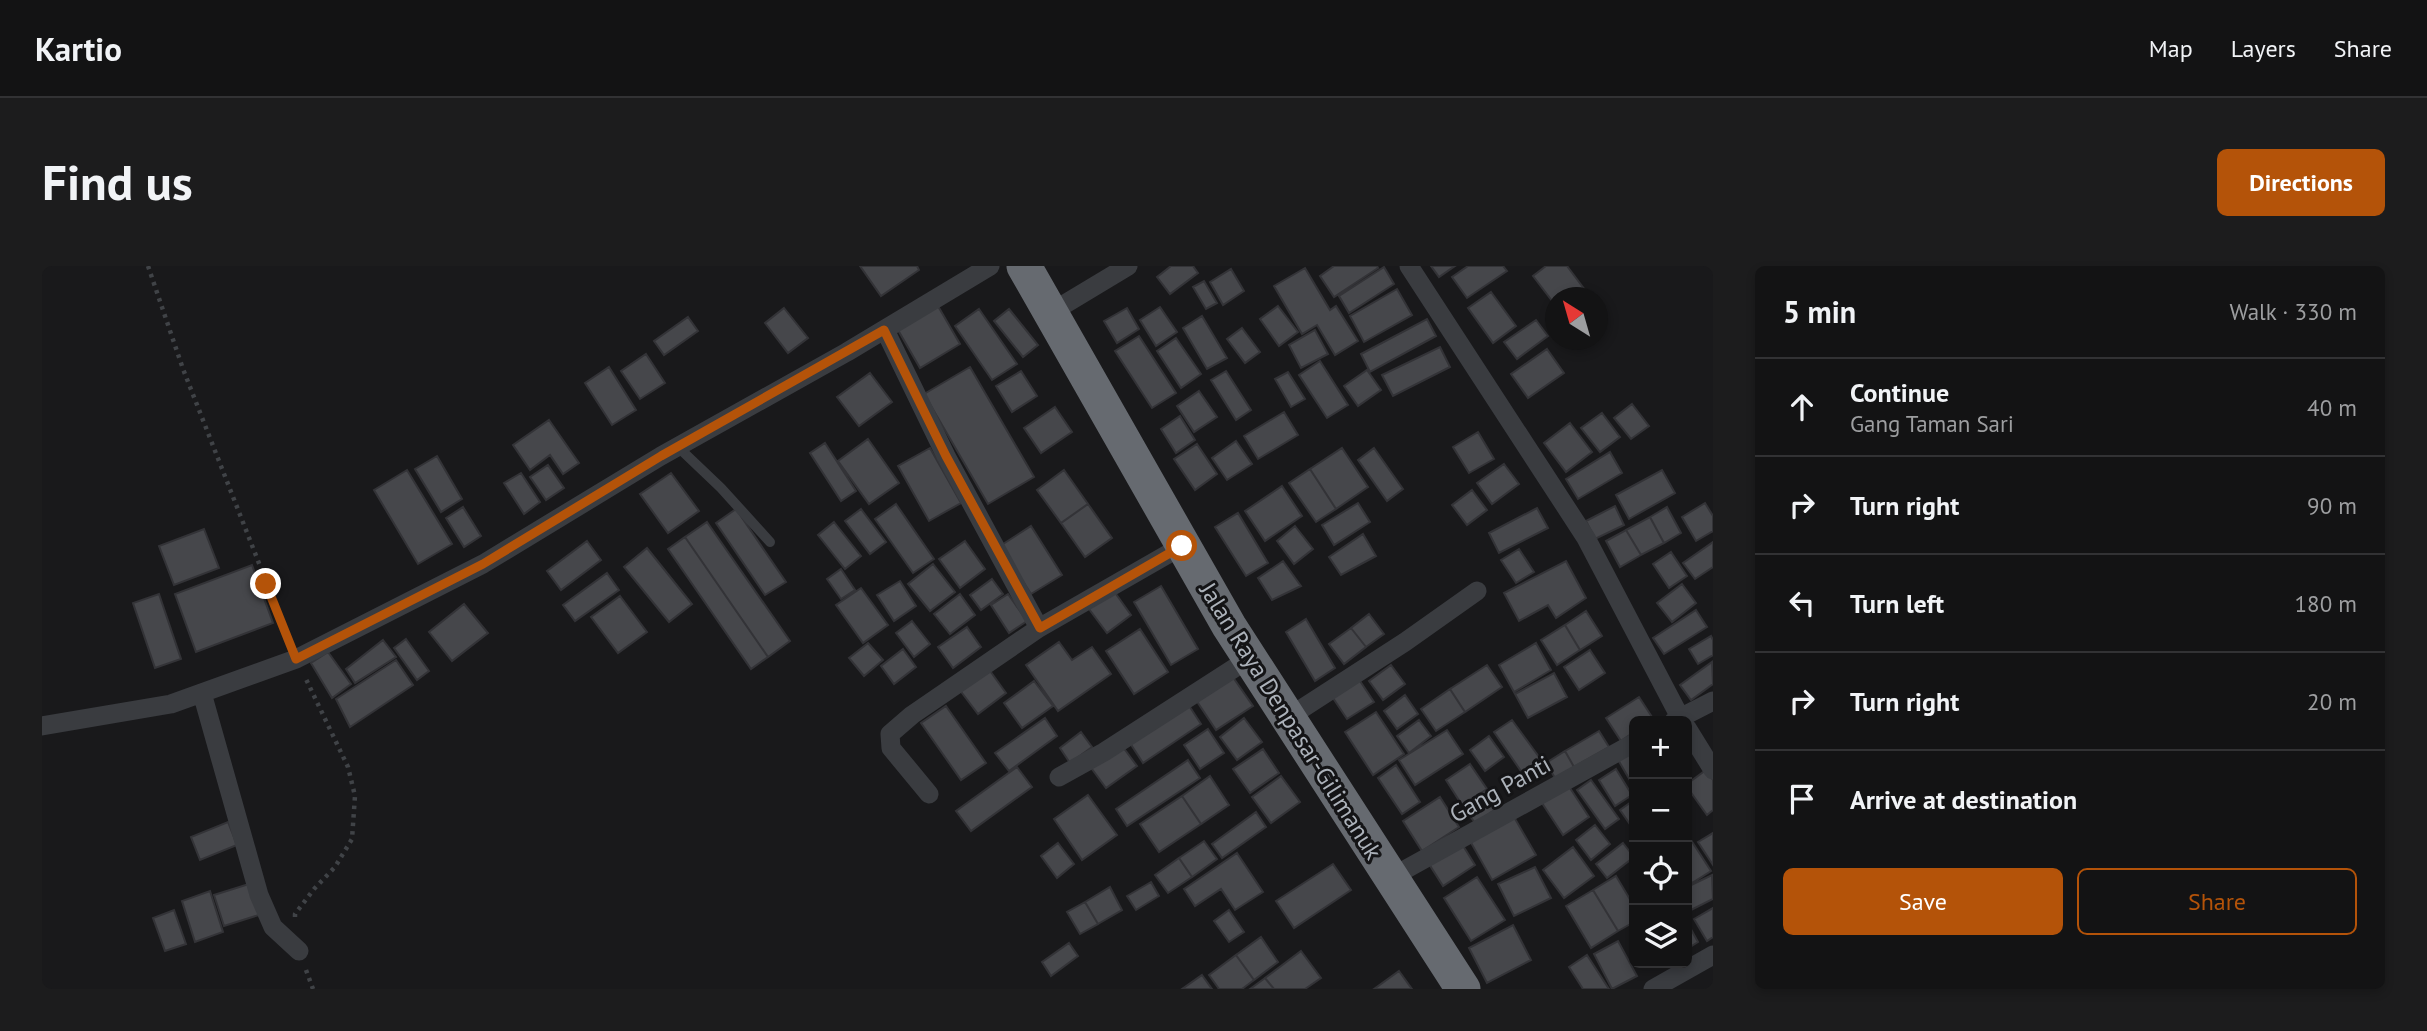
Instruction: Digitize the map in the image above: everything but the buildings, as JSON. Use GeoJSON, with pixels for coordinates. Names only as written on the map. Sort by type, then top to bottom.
{"type":"FeatureCollection","features":[{"type":"Feature","properties":{"kind":"highway","name":"Jalan Raya Denpasar-Gilimanuk"},"geometry":{"type":"LineString","coordinates":[[1024,266],[1182,546],[1250,658],[1463,989]]}},
{"type":"Feature","properties":{"kind":"street"},"geometry":{"type":"LineString","coordinates":[[42,726],[171,704],[296,659],[483,564],[990,266]]}},
{"type":"Feature","properties":{"kind":"street"},"geometry":{"type":"LineString","coordinates":[[1049,313],[1128,266]]}},
{"type":"Feature","properties":{"kind":"street"},"geometry":{"type":"LineString","coordinates":[[1409,266],[1586,538],[1678,716]]}},
{"type":"Feature","properties":{"kind":"street"},"geometry":{"type":"LineString","coordinates":[[884,330],[946,456],[1040,628]]}},
{"type":"Feature","properties":{"kind":"street"},"geometry":{"type":"LineString","coordinates":[[929,794],[891,748],[890,734],[912,715],[1040,628],[1182,546]]}},
{"type":"Feature","properties":{"kind":"street"},"geometry":{"type":"LineString","coordinates":[[1289,718],[1477,591]]}},
{"type":"Feature","properties":{"kind":"street"},"geometry":{"type":"LineString","coordinates":[[1059,776],[1104,752],[1250,658]]}},
{"type":"Feature","properties":{"kind":"street"},"geometry":{"type":"LineString","coordinates":[[202,693],[259,895],[273,927],[299,951]]}},
{"type":"Feature","properties":{"kind":"street"},"geometry":{"type":"LineString","coordinates":[[1690,716],[1713,701]]}},
{"type":"Feature","properties":{"kind":"street"},"geometry":{"type":"LineString","coordinates":[[1692,738],[1713,769]]}},
{"type":"Feature","properties":{"kind":"street","name":"Gang Panti"},"geometry":{"type":"LineString","coordinates":[[1390,878],[1629,746]]}},
{"type":"Feature","properties":{"kind":"street"},"geometry":{"type":"LineString","coordinates":[[1653,989],[1713,955]]}},
{"type":"Feature","properties":{"kind":"lane"},"geometry":{"type":"LineString","coordinates":[[678,447],[721,488],[770,542]]}},
{"type":"Feature","properties":{"kind":"path"},"geometry":{"type":"LineString","coordinates":[[148,266],[205,429],[296,659],[348,767],[355,796],[352,839],[335,867],[295,914],[299,951]]}},
{"type":"Feature","properties":{"kind":"route"},"geometry":{"type":"LineString","coordinates":[[266,584],[296,659],[483,564],[661,456],[884,330],[946,456],[1040,628],[1182,546]]}}]}
